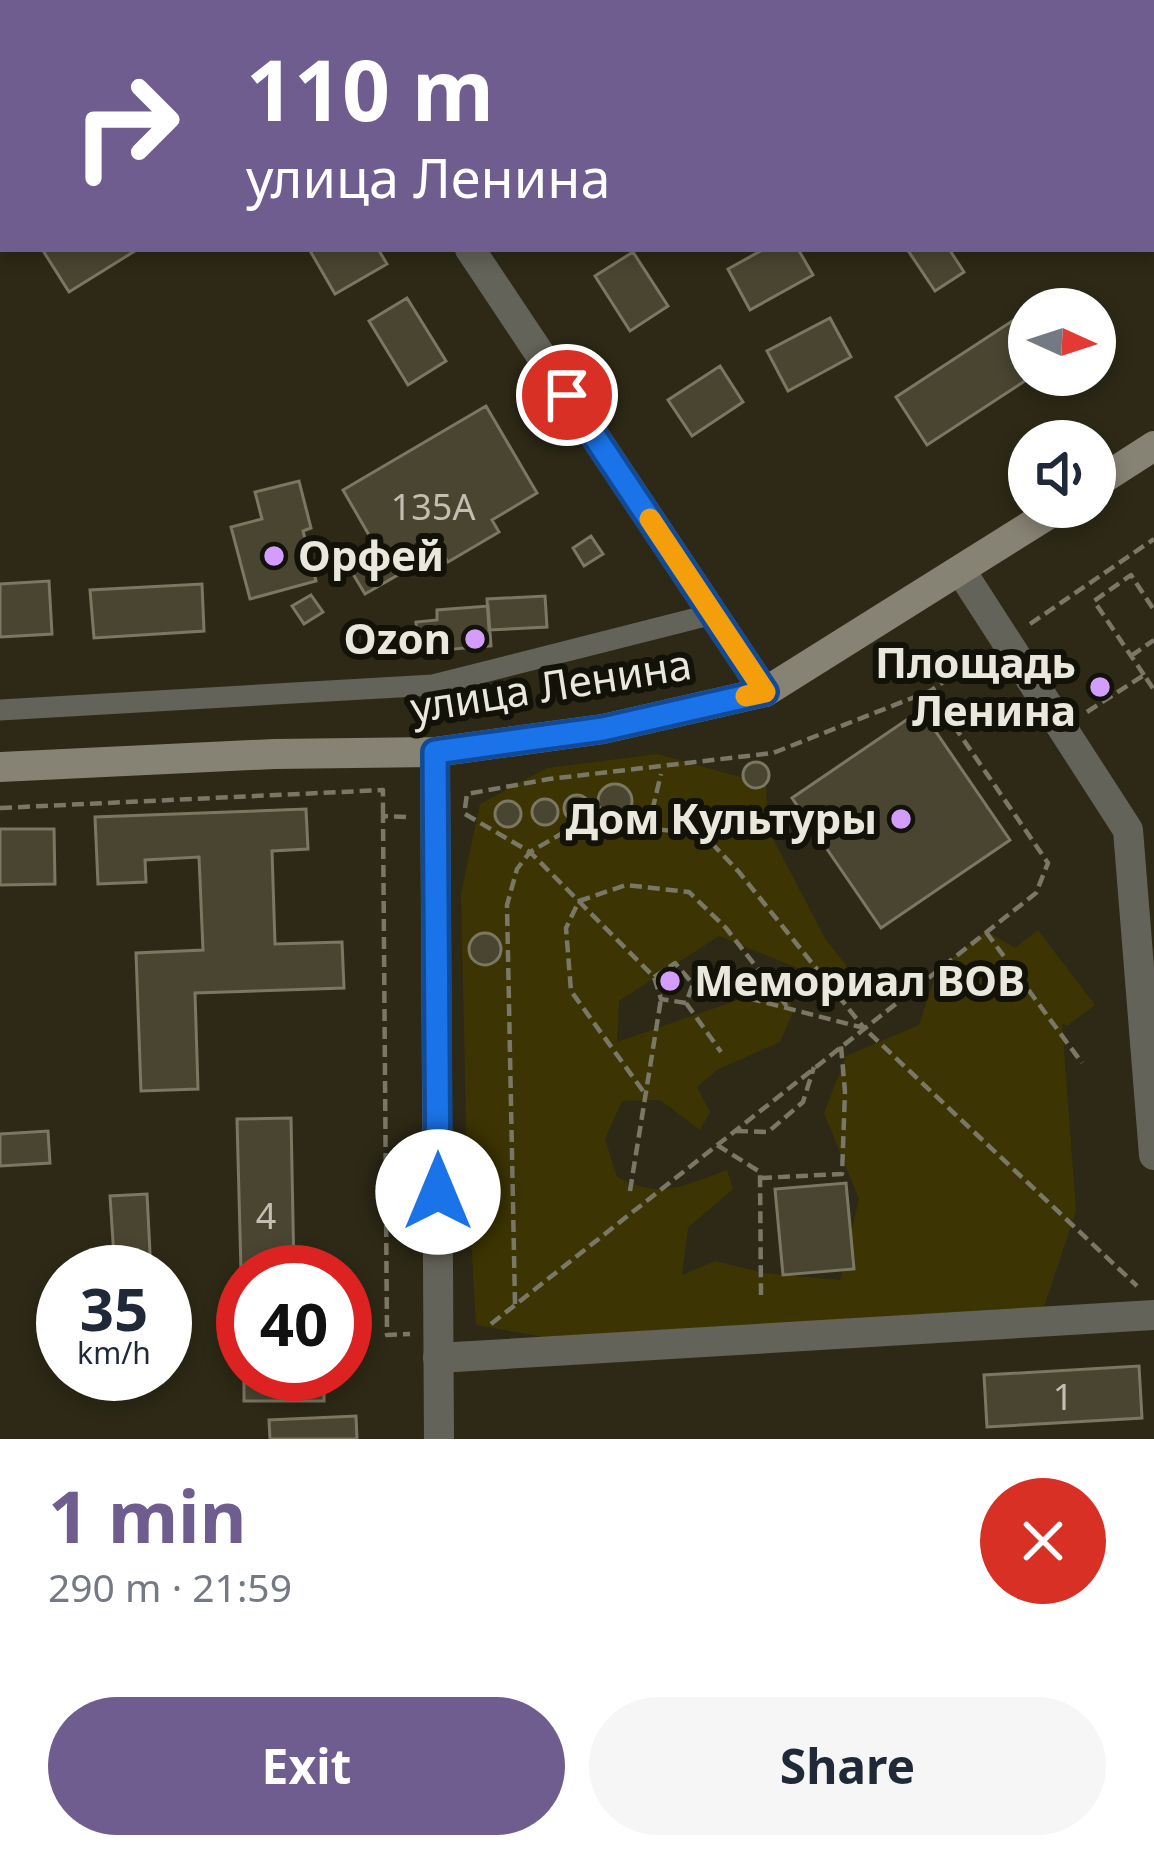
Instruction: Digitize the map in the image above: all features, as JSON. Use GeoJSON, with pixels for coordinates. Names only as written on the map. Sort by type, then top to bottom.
{"type":"FeatureCollection","features":[{"type":"Feature","properties":{"kind":"main road"},"geometry":{"type":"LineString","coordinates":[[1116,470],[1154,446]]}},
{"type":"Feature","properties":{"kind":"main road","name":"улица Ленина"},"geometry":{"type":"LineString","coordinates":[[0,767],[435,752],[603,729],[765,692],[1028,528]]}},
{"type":"Feature","properties":{"kind":"street"},"geometry":{"type":"LineString","coordinates":[[472,252],[765,692]]}},
{"type":"Feature","properties":{"kind":"street"},"geometry":{"type":"LineString","coordinates":[[961,572],[1063,728],[1141,822],[1154,1156]]}},
{"type":"Feature","properties":{"kind":"street"},"geometry":{"type":"LineString","coordinates":[[0,710],[433,685],[713,614]]}},
{"type":"Feature","properties":{"kind":"street"},"geometry":{"type":"LineString","coordinates":[[435,752],[450,815],[439,1439]]}},
{"type":"Feature","properties":{"kind":"street"},"geometry":{"type":"LineString","coordinates":[[439,1345],[1154,1315]]}},
{"type":"Feature","properties":{"kind":"path"},"geometry":{"type":"LineString","coordinates":[[450,815],[467,794],[549,779],[773,753],[930,691],[1154,539]]}},
{"type":"Feature","properties":{"kind":"path"},"geometry":{"type":"LineString","coordinates":[[1154,610],[1131,575],[1094,601],[1154,691]]}},
{"type":"Feature","properties":{"kind":"path"},"geometry":{"type":"LineString","coordinates":[[1131,656],[1154,640]]}},
{"type":"Feature","properties":{"kind":"path"},"geometry":{"type":"LineString","coordinates":[[1063,728],[1144,675]]}},
{"type":"Feature","properties":{"kind":"path"},"geometry":{"type":"LineString","coordinates":[[0,808],[383,790],[387,1335],[439,1345],[482,1331],[1036,893],[1048,862],[930,691]]}},
{"type":"Feature","properties":{"kind":"path"},"geometry":{"type":"LineString","coordinates":[[648,827],[661,774]]}},
{"type":"Feature","properties":{"kind":"path"},"geometry":{"type":"LineString","coordinates":[[383,816],[450,815],[530,852],[654,977],[662,999],[630,1191]]}},
{"type":"Feature","properties":{"kind":"path"},"geometry":{"type":"LineString","coordinates":[[515,1304],[505,948],[507,905],[517,869],[530,852],[562,834],[648,827],[704,836],[739,872],[864,1028],[1137,1286]]}},
{"type":"Feature","properties":{"kind":"path"},"geometry":{"type":"LineString","coordinates":[[644,1091],[571,992],[566,928],[579,901],[626,885],[689,892],[726,928],[789,1009]]}},
{"type":"Feature","properties":{"kind":"path"},"geometry":{"type":"LineString","coordinates":[[986,932],[1082,1063]]}},
{"type":"Feature","properties":{"kind":"path"},"geometry":{"type":"LineString","coordinates":[[654,977],[675,963],[693,984],[864,1028]]}},
{"type":"Feature","properties":{"kind":"path"},"geometry":{"type":"LineString","coordinates":[[686,1003],[693,984]]}},
{"type":"Feature","properties":{"kind":"path"},"geometry":{"type":"LineString","coordinates":[[662,999],[686,1003],[721,1052]]}},
{"type":"Feature","properties":{"kind":"path"},"geometry":{"type":"LineString","coordinates":[[760,1178],[842,1174],[845,1092],[841,1046]]}},
{"type":"Feature","properties":{"kind":"path"},"geometry":{"type":"LineString","coordinates":[[734,1131],[768,1132],[803,1102],[814,1067]]}},
{"type":"Feature","properties":{"kind":"path"},"geometry":{"type":"LineString","coordinates":[[717,1145],[760,1172],[761,1295]]}},
{"type":"Feature","properties":{"kind":"shaded area"},"geometry":{"type":"Polygon","coordinates":[[[657,754],[766,784],[768,829],[826,940],[873,999],[719,936],[619,1001],[617,1042],[786,983],[793,1012],[780,1042],[717,1070],[697,1087],[710,1112],[700,1130],[660,1100],[622,1101],[605,1139],[617,1177],[647,1188],[672,1188],[727,1170],[733,1189],[688,1228],[682,1275],[715,1261],[764,1273],[840,1280],[859,1199],[824,1113],[846,1056],[919,1025],[937,970],[987,931],[1015,948],[1038,930],[1095,1005],[1067,1026],[1062,1023],[1076,1211],[1043,1310],[549,1338],[476,1325],[461,893],[480,804],[547,768],[657,754]]]}},
{"type":"Feature","properties":{"kind":"building"},"geometry":{"type":"Polygon","coordinates":[[[44,252],[133,252],[69,292],[44,252]]]}},
{"type":"Feature","properties":{"kind":"building"},"geometry":{"type":"Polygon","coordinates":[[[311,252],[380,252],[387,264],[335,294],[311,252]]]}},
{"type":"Feature","properties":{"kind":"building"},"geometry":{"type":"Polygon","coordinates":[[[633,252],[668,306],[630,331],[595,276],[633,252]]]}},
{"type":"Feature","properties":{"kind":"building"},"geometry":{"type":"Polygon","coordinates":[[[759,252],[800,252],[813,275],[750,310],[728,269],[759,252]]]}},
{"type":"Feature","properties":{"kind":"building"},"geometry":{"type":"Polygon","coordinates":[[[909,252],[951,252],[964,272],[935,291],[909,252]]]}},
{"type":"Feature","properties":{"kind":"building"},"geometry":{"type":"Polygon","coordinates":[[[407,298],[446,361],[408,385],[369,321],[407,298]]]}},
{"type":"Feature","properties":{"kind":"building"},"geometry":{"type":"Polygon","coordinates":[[[830,318],[851,357],[788,391],[767,351],[830,318]]]}},
{"type":"Feature","properties":{"kind":"building"},"geometry":{"type":"Polygon","coordinates":[[[1008,324],[1008,392],[927,445],[896,397],[1008,324]]]}},
{"type":"Feature","properties":{"kind":"building"},"geometry":{"type":"Polygon","coordinates":[[[720,366],[743,402],[692,436],[668,400],[720,366]]]}},
{"type":"Feature","properties":{"kind":"building"},"geometry":{"type":"Polygon","coordinates":[[[486,406],[537,493],[492,520],[499,532],[448,562],[441,550],[365,594],[344,559],[373,542],[343,490],[486,406]]]}},
{"type":"Feature","properties":{"kind":"building","name":"Орфей"},"geometry":{"type":"Polygon","coordinates":[[[299,481],[311,528],[303,531],[316,581],[250,599],[231,527],[262,519],[255,492],[299,481]]]}},
{"type":"Feature","properties":{"kind":"building"},"geometry":{"type":"Polygon","coordinates":[[[591,536],[603,554],[584,566],[573,548],[591,536]]]}},
{"type":"Feature","properties":{"kind":"building"},"geometry":{"type":"Polygon","coordinates":[[[49,581],[52,634],[0,637],[0,584],[49,581]]]}},
{"type":"Feature","properties":{"kind":"building"},"geometry":{"type":"Polygon","coordinates":[[[202,584],[204,631],[94,638],[90,590],[202,584]]]}},
{"type":"Feature","properties":{"kind":"building"},"geometry":{"type":"Polygon","coordinates":[[[311,595],[323,612],[304,624],[292,606],[311,595]]]}},
{"type":"Feature","properties":{"kind":"building"},"geometry":{"type":"Polygon","coordinates":[[[545,596],[547,627],[489,630],[487,599],[545,596]]]}},
{"type":"Feature","properties":{"kind":"building"},"geometry":{"type":"Polygon","coordinates":[[[488,606],[491,646],[418,652],[416,622],[437,620],[437,610],[488,606]]]}},
{"type":"Feature","properties":{"kind":"building","name":"Дом Культуры"},"geometry":{"type":"Polygon","coordinates":[[[921,710],[1010,840],[881,928],[792,798],[921,710]]]}},
{"type":"Feature","properties":{"kind":"building"},"geometry":{"type":"Polygon","coordinates":[[[756,762],[769,775],[756,788],[743,775],[756,762]]]}},
{"type":"Feature","properties":{"kind":"building"},"geometry":{"type":"Polygon","coordinates":[[[615,784],[627,789],[632,801],[627,813],[615,818],[603,813],[598,801],[603,789],[615,784]]]}},
{"type":"Feature","properties":{"kind":"building"},"geometry":{"type":"Polygon","coordinates":[[[577,795],[590,808],[577,821],[564,808],[577,795]]]}},
{"type":"Feature","properties":{"kind":"building"},"geometry":{"type":"Polygon","coordinates":[[[545,799],[558,812],[545,825],[532,812],[545,799]]]}},
{"type":"Feature","properties":{"kind":"building"},"geometry":{"type":"Polygon","coordinates":[[[508,801],[521,814],[508,827],[495,814],[508,801]]]}},
{"type":"Feature","properties":{"kind":"building"},"geometry":{"type":"Polygon","coordinates":[[[306,809],[308,849],[272,851],[275,944],[342,942],[344,988],[195,993],[198,1089],[141,1091],[136,953],[203,950],[199,857],[145,860],[146,882],[98,884],[95,817],[306,809]]]}},
{"type":"Feature","properties":{"kind":"building"},"geometry":{"type":"Polygon","coordinates":[[[0,829],[54,829],[55,884],[0,885],[0,829]]]}},
{"type":"Feature","properties":{"kind":"building"},"geometry":{"type":"Polygon","coordinates":[[[485,933],[497,937],[501,949],[497,961],[485,965],[473,961],[469,949],[473,937],[485,933]]]}},
{"type":"Feature","properties":{"kind":"building"},"geometry":{"type":"Polygon","coordinates":[[[291,1118],[293,1245],[240,1245],[237,1119],[291,1118]]]}},
{"type":"Feature","properties":{"kind":"building"},"geometry":{"type":"Polygon","coordinates":[[[48,1131],[50,1163],[0,1166],[0,1134],[48,1131]]]}},
{"type":"Feature","properties":{"kind":"building"},"geometry":{"type":"Polygon","coordinates":[[[846,1183],[854,1269],[783,1275],[775,1189],[846,1183]]]}},
{"type":"Feature","properties":{"kind":"building"},"geometry":{"type":"Polygon","coordinates":[[[147,1194],[150,1245],[113,1245],[110,1196],[147,1194]]]}},
{"type":"Feature","properties":{"kind":"building"},"geometry":{"type":"Polygon","coordinates":[[[1139,1366],[1142,1418],[987,1427],[984,1375],[1139,1366]]]}},
{"type":"Feature","properties":{"kind":"building"},"geometry":{"type":"Polygon","coordinates":[[[356,1416],[357,1439],[270,1439],[269,1420],[356,1416]]]}},
{"type":"Feature","properties":{"kind":"slow traffic"},"geometry":{"type":"LineString","coordinates":[[650,519],[765,692],[746,696]]}},
{"type":"Feature","properties":{"kind":"place","name":"Орфей"},"geometry":{"type":"Point","coordinates":[274,556]}},
{"type":"Feature","properties":{"kind":"place","name":"Ozon"},"geometry":{"type":"Point","coordinates":[475,639]}},
{"type":"Feature","properties":{"kind":"place","name":"Площадь Ленина"},"geometry":{"type":"Point","coordinates":[1100,687]}},
{"type":"Feature","properties":{"kind":"place","name":"Дом Культуры"},"geometry":{"type":"Point","coordinates":[901,819]}},
{"type":"Feature","properties":{"kind":"place","name":"Мемориал ВОВ"},"geometry":{"type":"Point","coordinates":[670,981]}},
{"type":"Feature","properties":{"kind":"route"},"geometry":{"type":"LineString","coordinates":[[438,1192],[435,752],[603,729],[765,692],[567,395]]}}]}
